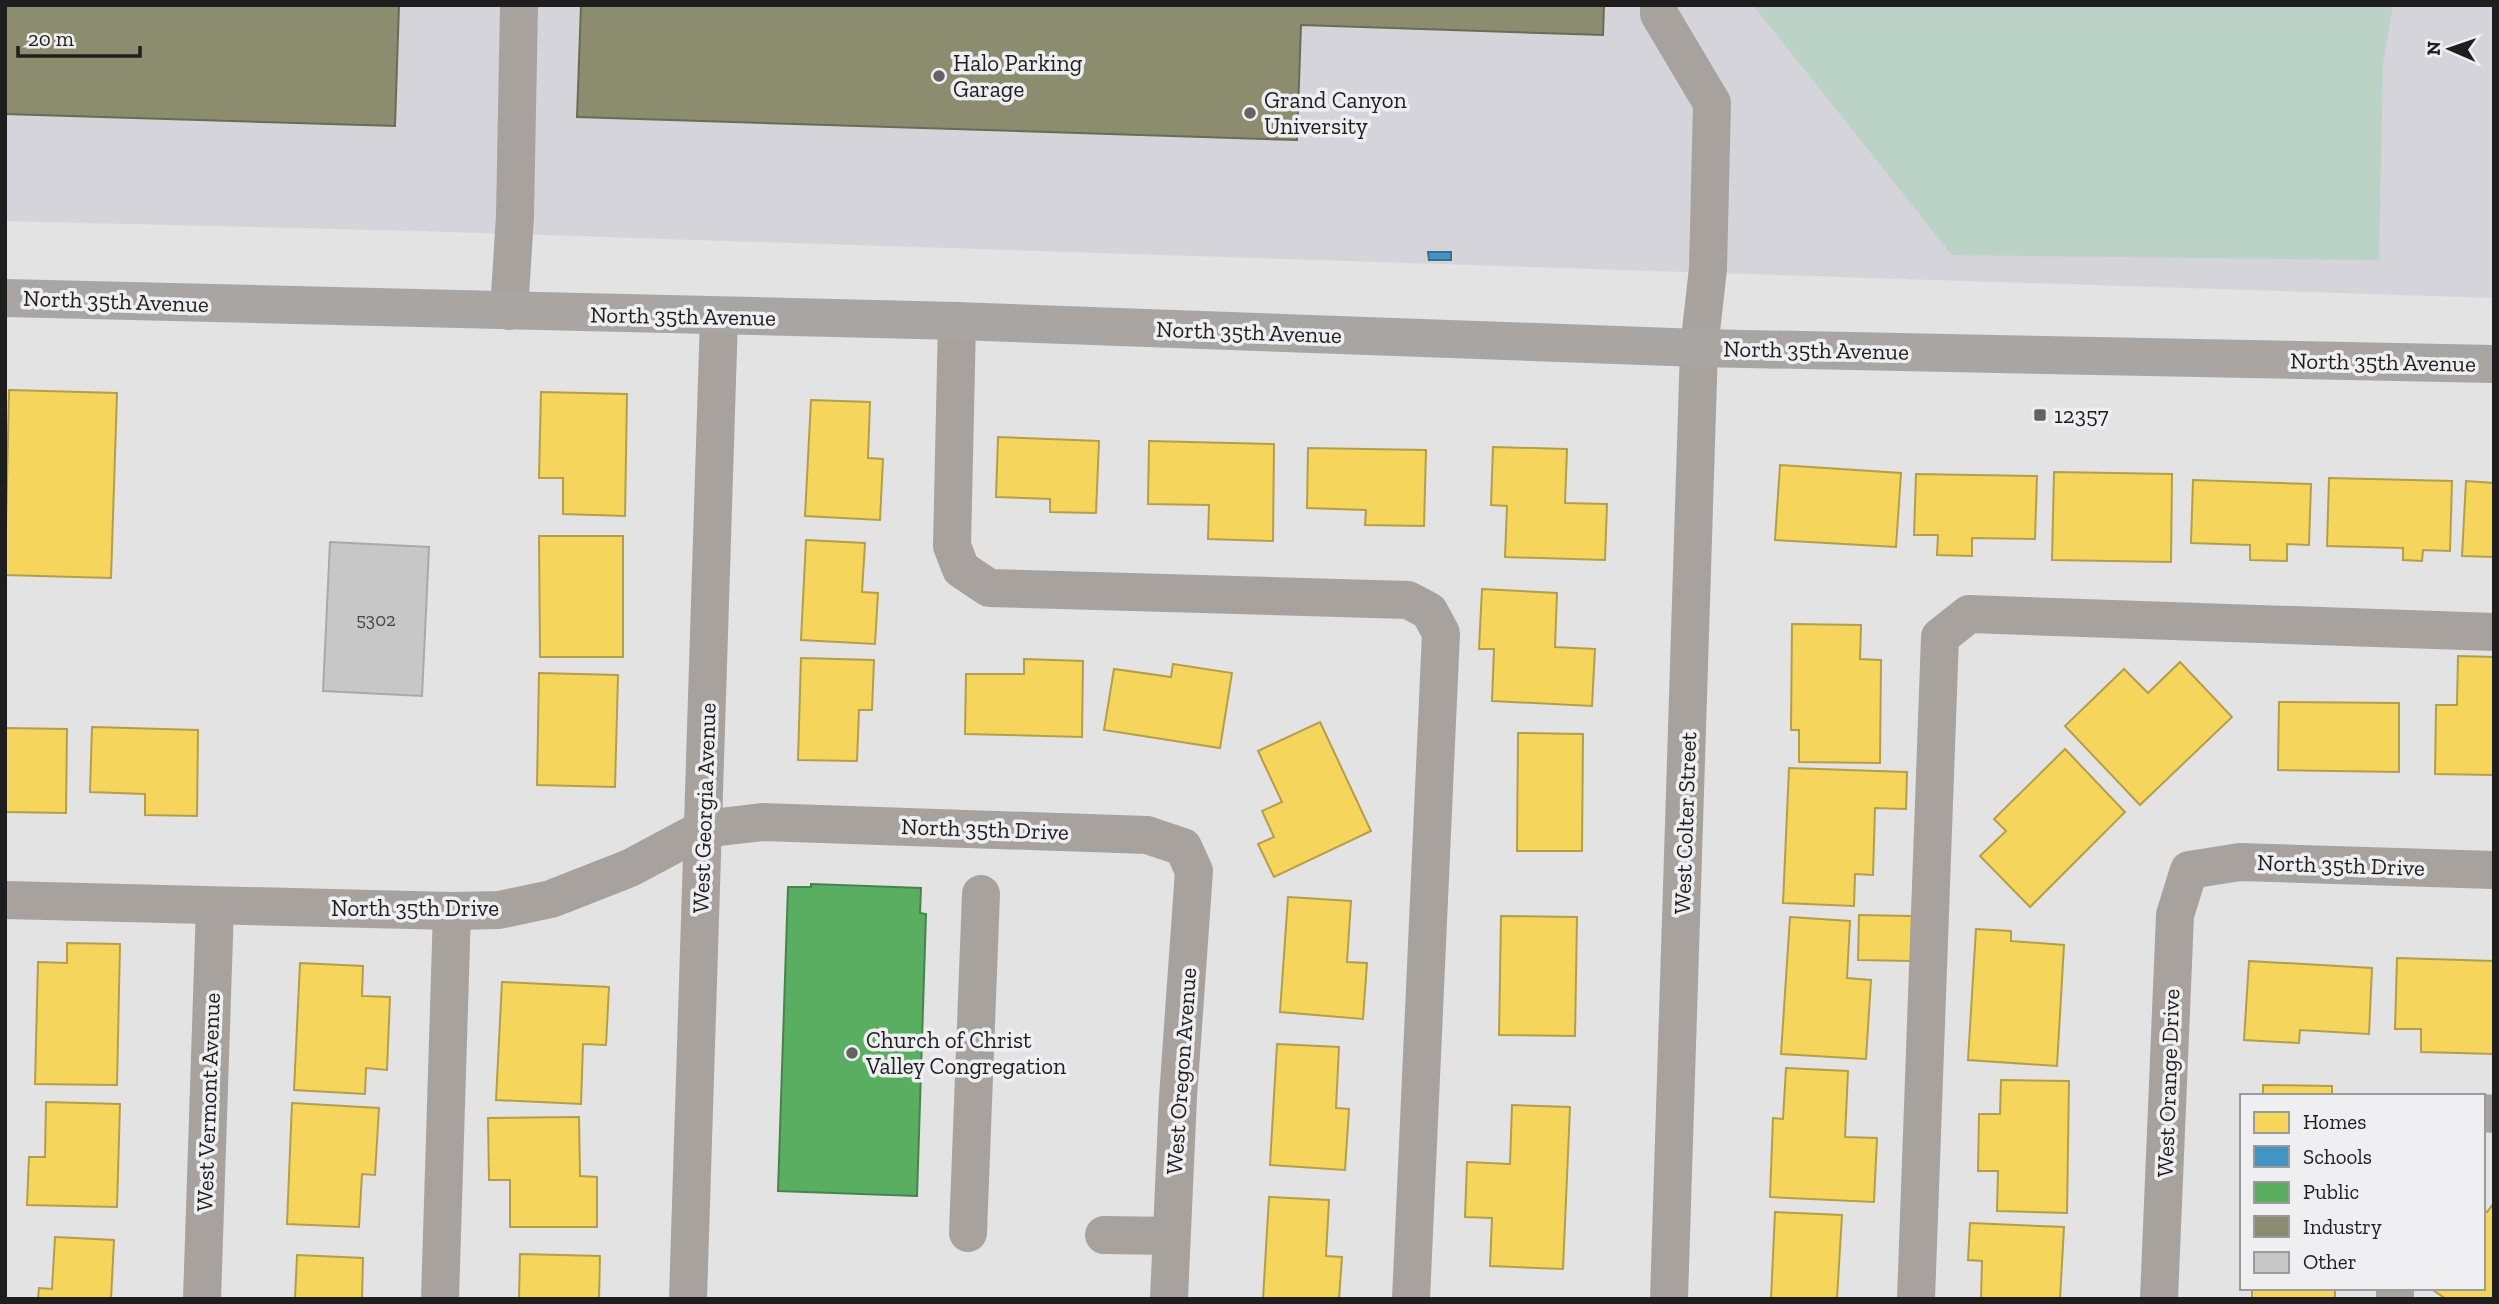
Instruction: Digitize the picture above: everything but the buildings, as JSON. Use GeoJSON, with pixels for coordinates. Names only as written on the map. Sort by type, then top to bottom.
{"type":"FeatureCollection","features":[{"type":"Feature","properties":{"kind":"main road","name":"North 35th Avenue"},"geometry":{"type":"LineString","coordinates":[[5,298],[957,321],[1699,348],[2494,364]]}},
{"type":"Feature","properties":{"kind":"street"},"geometry":{"type":"LineString","coordinates":[[509,311],[515,216],[519,5]]}},
{"type":"Feature","properties":{"kind":"street","name":"West Colter Street"},"geometry":{"type":"LineString","coordinates":[[1659,5],[1659,15],[1712,103],[1708,269],[1699,348],[1669,1299]]}},
{"type":"Feature","properties":{"kind":"street","name":"West Georgia Avenue"},"geometry":{"type":"LineString","coordinates":[[688,1299],[719,317]]}},
{"type":"Feature","properties":{"kind":"street"},"geometry":{"type":"LineString","coordinates":[[957,321],[952,546],[961,569],[989,588],[1408,600],[1429,611],[1441,633],[1411,1299]]}},
{"type":"Feature","properties":{"kind":"street"},"geometry":{"type":"LineString","coordinates":[[1916,1299],[1940,637],[1969,614],[2494,632]]}},
{"type":"Feature","properties":{"kind":"street","name":"North 35th Drive"},"geometry":{"type":"LineString","coordinates":[[5,900],[452,911],[499,909],[551,899],[630,868],[703,829],[762,822],[1147,835],[1183,846]]}},
{"type":"Feature","properties":{"kind":"street","name":"West Oregon Avenue"},"geometry":{"type":"LineString","coordinates":[[1169,1299],[1178,1097],[1194,871],[1183,846]]}},
{"type":"Feature","properties":{"kind":"street","name":"North 35th Drive"},"geometry":{"type":"LineString","coordinates":[[2189,870],[2240,862],[2494,870]]}},
{"type":"Feature","properties":{"kind":"street","name":"West Orange Drive"},"geometry":{"type":"LineString","coordinates":[[2159,1299],[2175,915],[2189,870]]}},
{"type":"Feature","properties":{"kind":"street"},"geometry":{"type":"LineString","coordinates":[[968,1233],[981,894]]}},
{"type":"Feature","properties":{"kind":"street","name":"West Vermont Avenue"},"geometry":{"type":"LineString","coordinates":[[202,1299],[215,906]]}},
{"type":"Feature","properties":{"kind":"street"},"geometry":{"type":"LineString","coordinates":[[440,1299],[452,911]]}},
{"type":"Feature","properties":{"kind":"street"},"geometry":{"type":"LineString","coordinates":[[1104,1235],[1171,1236]]}},
{"type":"Feature","properties":{"kind":"shaded area","name":"Grand Canyon University"},"geometry":{"type":"Polygon","coordinates":[[[5,5],[2494,5],[2494,298],[419,231],[5,221],[5,5]]]}},
{"type":"Feature","properties":{"kind":"green space"},"geometry":{"type":"Polygon","coordinates":[[[1755,5],[2393,5],[2383,63],[2379,260],[1952,255],[1755,5]]]}},
{"type":"Feature","properties":{"kind":"place","name":"Halo Parking Garage"},"geometry":{"type":"Point","coordinates":[939,76]}},
{"type":"Feature","properties":{"kind":"place","name":"Grand Canyon University"},"geometry":{"type":"Point","coordinates":[1250,113]}},
{"type":"Feature","properties":{"kind":"place","name":"12357"},"geometry":{"type":"Point","coordinates":[2040,415]}},
{"type":"Feature","properties":{"kind":"place","name":"Church of Christ Valley Congregation"},"geometry":{"type":"Point","coordinates":[852,1053]}}]}
